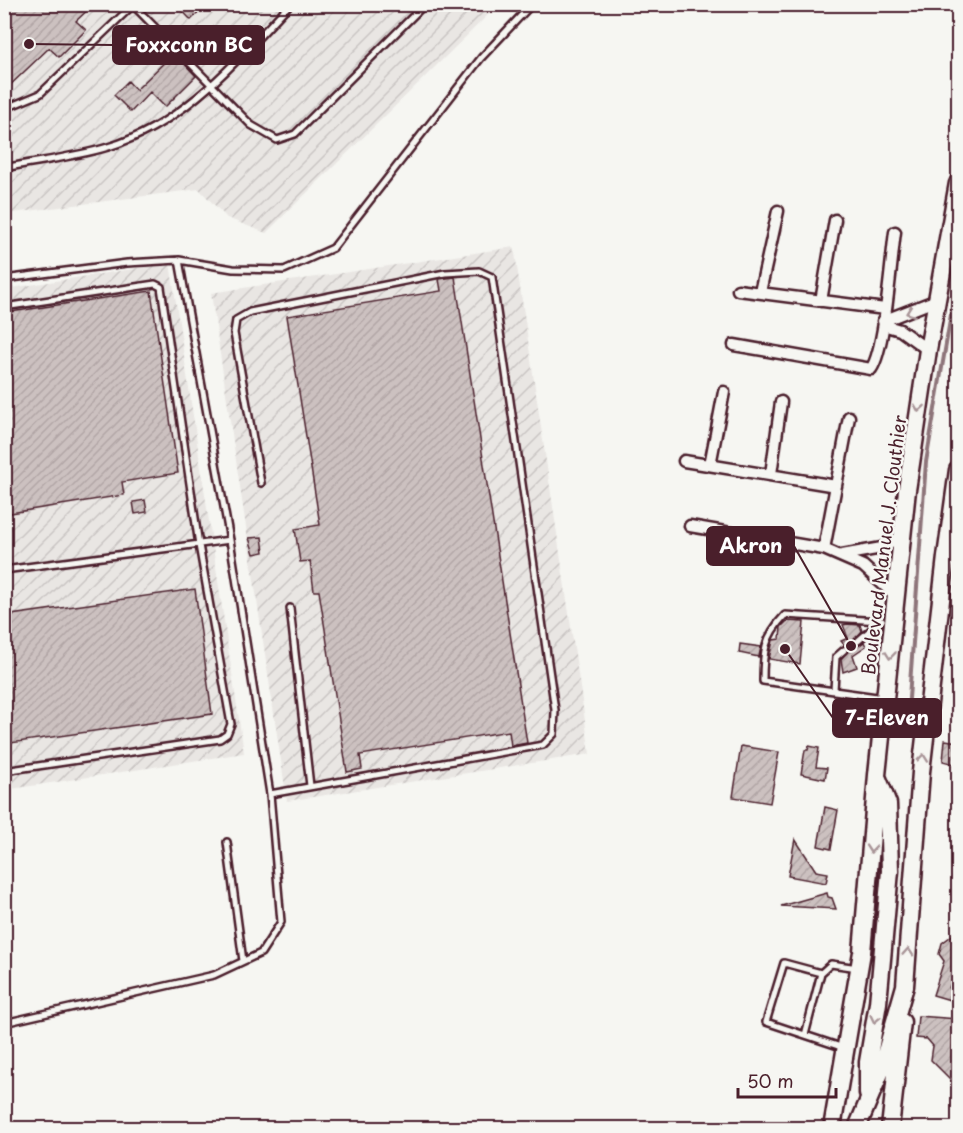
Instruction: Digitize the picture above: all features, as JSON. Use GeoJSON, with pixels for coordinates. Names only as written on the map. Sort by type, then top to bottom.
{"type":"FeatureCollection","features":[{"type":"Feature","properties":{"kind":"main road","name":"Boulevard Manuel J. Clouthier"},"geometry":{"type":"LineString","coordinates":[[832,1128],[860,968],[885,698],[887,618],[897,597],[928,350],[958,183]]}},
{"type":"Feature","properties":{"kind":"main road"},"geometry":{"type":"LineString","coordinates":[[890,1128],[898,1076],[921,772],[958,470]]}},
{"type":"Feature","properties":{"kind":"main road"},"geometry":{"type":"LineString","coordinates":[[868,1128],[868,1062],[878,1003],[890,861],[888,804],[877,775]]}},
{"type":"Feature","properties":{"kind":"main road"},"geometry":{"type":"LineString","coordinates":[[857,1128],[887,1051],[905,986]]}},
{"type":"Feature","properties":{"kind":"street"},"geometry":{"type":"LineString","coordinates":[[760,292],[778,211]]}},
{"type":"Feature","properties":{"kind":"street"},"geometry":{"type":"LineString","coordinates":[[821,301],[835,220]]}},
{"type":"Feature","properties":{"kind":"street"},"geometry":{"type":"LineString","coordinates":[[734,345],[871,369],[875,364],[883,321],[895,232]]}},
{"type":"Feature","properties":{"kind":"street"},"geometry":{"type":"LineString","coordinates":[[738,290],[885,309]]}},
{"type":"Feature","properties":{"kind":"street"},"geometry":{"type":"LineString","coordinates":[[883,321],[937,300]]}},
{"type":"Feature","properties":{"kind":"street"},"geometry":{"type":"LineString","coordinates":[[883,321],[928,350]]}},
{"type":"Feature","properties":{"kind":"street"},"geometry":{"type":"LineString","coordinates":[[710,465],[724,393]]}},
{"type":"Feature","properties":{"kind":"street"},"geometry":{"type":"LineString","coordinates":[[771,474],[781,402]]}},
{"type":"Feature","properties":{"kind":"street"},"geometry":{"type":"LineString","coordinates":[[824,549],[849,417]]}},
{"type":"Feature","properties":{"kind":"street"},"geometry":{"type":"LineString","coordinates":[[684,461],[836,486]]}},
{"type":"Feature","properties":{"kind":"street"},"geometry":{"type":"LineString","coordinates":[[690,526],[824,549],[863,566],[897,597]]}},
{"type":"Feature","properties":{"kind":"street"},"geometry":{"type":"LineString","coordinates":[[839,555],[882,548],[903,536]]}},
{"type":"Feature","properties":{"kind":"lane"},"geometry":{"type":"LineString","coordinates":[[4,168],[109,147],[170,120],[212,86],[290,4]]}},
{"type":"Feature","properties":{"kind":"lane"},"geometry":{"type":"LineString","coordinates":[[4,109],[40,94],[133,5],[251,125],[277,140],[295,134],[425,4]]}},
{"type":"Feature","properties":{"kind":"lane"},"geometry":{"type":"LineString","coordinates":[[4,279],[127,263],[179,260],[233,268],[284,270],[333,248],[481,58],[532,4]]}},
{"type":"Feature","properties":{"kind":"lane"},"geometry":{"type":"LineString","coordinates":[[4,1023],[214,975],[261,953],[281,922],[270,794],[230,540],[179,260]]}},
{"type":"Feature","properties":{"kind":"lane"},"geometry":{"type":"LineString","coordinates":[[261,483],[234,333],[236,320],[250,312],[445,273],[479,271],[492,277],[555,710],[554,734],[543,745],[270,794]]}},
{"type":"Feature","properties":{"kind":"lane"},"geometry":{"type":"LineString","coordinates":[[4,307],[155,284],[161,287],[200,545],[231,724],[227,734],[220,739],[4,771]]}},
{"type":"Feature","properties":{"kind":"lane"},"geometry":{"type":"LineString","coordinates":[[4,570],[230,540]]}},
{"type":"Feature","properties":{"kind":"lane"},"geometry":{"type":"LineString","coordinates":[[290,608],[310,786]]}},
{"type":"Feature","properties":{"kind":"lane"},"geometry":{"type":"LineString","coordinates":[[885,698],[763,681],[763,654],[770,630],[785,615],[887,618]]}},
{"type":"Feature","properties":{"kind":"lane"},"geometry":{"type":"LineString","coordinates":[[858,641],[887,618]]}},
{"type":"Feature","properties":{"kind":"lane"},"geometry":{"type":"LineString","coordinates":[[834,690],[836,657],[844,650]]}},
{"type":"Feature","properties":{"kind":"lane"},"geometry":{"type":"LineString","coordinates":[[227,842],[243,961]]}},
{"type":"Feature","properties":{"kind":"lane"},"geometry":{"type":"LineString","coordinates":[[821,974],[784,963],[766,1022],[847,1049]]}},
{"type":"Feature","properties":{"kind":"lane"},"geometry":{"type":"LineString","coordinates":[[805,1035],[821,974],[831,964],[860,968]]}},
{"type":"Feature","properties":{"kind":"shaded area"},"geometry":{"type":"Polygon","coordinates":[[[4,5],[498,5],[266,233],[227,218],[199,189],[5,214],[4,5]]]}},
{"type":"Feature","properties":{"kind":"shaded area"},"geometry":{"type":"Polygon","coordinates":[[[514,247],[590,754],[287,801],[211,293],[514,247]]]}},
{"type":"Feature","properties":{"kind":"shaded area"},"geometry":{"type":"Polygon","coordinates":[[[170,263],[244,753],[5,790],[5,289],[170,263]]]}},
{"type":"Feature","properties":{"kind":"building"},"geometry":{"type":"Polygon","coordinates":[[[4,4],[94,4],[76,21],[86,30],[59,57],[49,48],[4,91],[4,4]]]}},
{"type":"Feature","properties":{"kind":"building"},"geometry":{"type":"Polygon","coordinates":[[[176,4],[193,4],[200,11],[191,20],[176,4]]]}},
{"type":"Feature","properties":{"kind":"building"},"geometry":{"type":"Polygon","coordinates":[[[174,53],[196,76],[165,107],[150,92],[131,112],[114,95],[128,81],[136,90],[174,53]]]}},
{"type":"Feature","properties":{"kind":"building"},"geometry":{"type":"Polygon","coordinates":[[[455,277],[527,743],[511,746],[509,731],[360,755],[362,769],[347,772],[319,591],[314,591],[310,561],[300,562],[295,529],[320,525],[287,316],[441,291],[439,279],[455,277]]]}},
{"type":"Feature","properties":{"kind":"building"},"geometry":{"type":"Polygon","coordinates":[[[151,291],[178,473],[122,482],[124,495],[4,514],[4,313],[151,291]]]}},
{"type":"Feature","properties":{"kind":"building"},"geometry":{"type":"Polygon","coordinates":[[[145,500],[147,512],[135,514],[133,502],[145,500]]]}},
{"type":"Feature","properties":{"kind":"building"},"geometry":{"type":"Polygon","coordinates":[[[262,537],[264,552],[254,554],[249,538],[262,537]]]}},
{"type":"Feature","properties":{"kind":"building"},"geometry":{"type":"Polygon","coordinates":[[[195,589],[212,714],[4,744],[4,616],[195,589]]]}},
{"type":"Feature","properties":{"kind":"building"},"geometry":{"type":"Polygon","coordinates":[[[787,621],[804,622],[800,664],[769,659],[773,640],[780,639],[781,627],[787,621]]]}},
{"type":"Feature","properties":{"kind":"building"},"geometry":{"type":"Polygon","coordinates":[[[843,625],[860,625],[862,631],[853,642],[858,646],[864,642],[866,646],[853,655],[857,667],[843,672],[841,659],[849,650],[841,641],[848,638],[843,625]]]}},
{"type":"Feature","properties":{"kind":"building"},"geometry":{"type":"Polygon","coordinates":[[[740,644],[761,647],[759,657],[739,653],[740,644]]]}},
{"type":"Feature","properties":{"kind":"building"},"geometry":{"type":"Polygon","coordinates":[[[945,740],[958,742],[958,765],[943,761],[945,740]]]}},
{"type":"Feature","properties":{"kind":"building"},"geometry":{"type":"Polygon","coordinates":[[[741,746],[779,752],[770,803],[733,797],[741,746]]]}},
{"type":"Feature","properties":{"kind":"building"},"geometry":{"type":"Polygon","coordinates":[[[809,746],[819,748],[816,767],[827,768],[825,779],[801,774],[805,750],[808,750],[809,746]]]}},
{"type":"Feature","properties":{"kind":"building"},"geometry":{"type":"Polygon","coordinates":[[[825,807],[838,810],[831,849],[818,846],[825,807]]]}},
{"type":"Feature","properties":{"kind":"building"},"geometry":{"type":"Polygon","coordinates":[[[795,839],[816,871],[828,873],[826,883],[788,876],[795,839]]]}},
{"type":"Feature","properties":{"kind":"building"},"geometry":{"type":"Polygon","coordinates":[[[827,893],[828,897],[832,898],[836,909],[781,906],[827,893]]]}},
{"type":"Feature","properties":{"kind":"building"},"geometry":{"type":"Polygon","coordinates":[[[958,931],[958,971],[955,970],[949,989],[953,990],[950,1000],[933,995],[944,961],[939,954],[942,943],[958,931]]]}},
{"type":"Feature","properties":{"kind":"building"},"geometry":{"type":"Polygon","coordinates":[[[918,1016],[958,1019],[958,1087],[931,1060],[933,1046],[927,1039],[916,1038],[918,1016]]]}},
{"type":"Feature","properties":{"kind":"waterway"},"geometry":{"type":"LineString","coordinates":[[907,726],[926,462],[958,273]]}},
{"type":"Feature","properties":{"kind":"place","name":"Foxxconn BC"},"geometry":{"type":"Point","coordinates":[29,44]}},
{"type":"Feature","properties":{"kind":"place","name":"Akron"},"geometry":{"type":"Point","coordinates":[851,646]}},
{"type":"Feature","properties":{"kind":"place","name":"7-Eleven"},"geometry":{"type":"Point","coordinates":[785,649]}}]}
